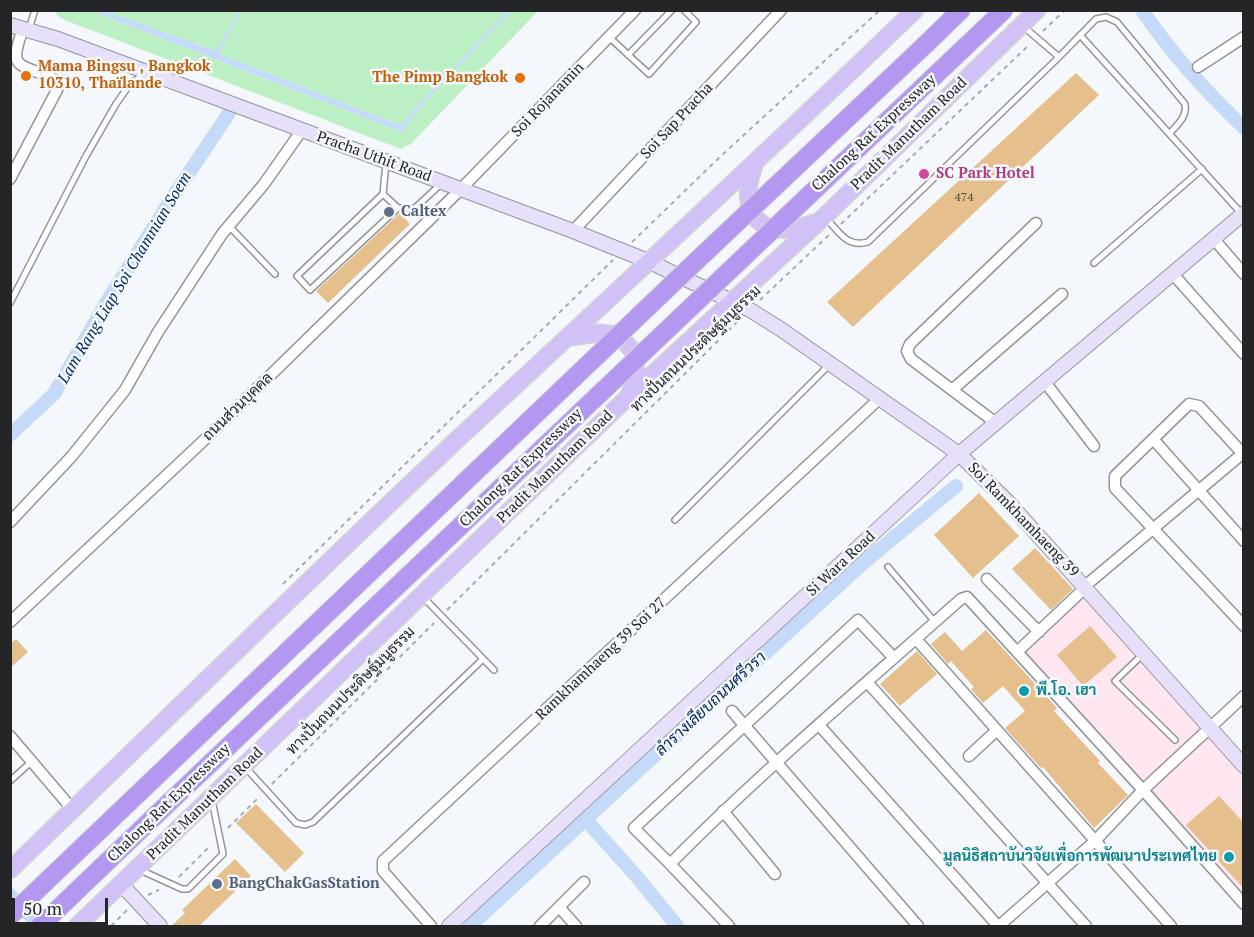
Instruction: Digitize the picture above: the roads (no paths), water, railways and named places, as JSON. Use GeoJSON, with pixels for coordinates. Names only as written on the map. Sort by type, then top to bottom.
{"type":"FeatureCollection","features":[{"type":"Feature","properties":{"kind":"highway","name":"Chalong Rat Expressway"},"geometry":{"type":"LineString","coordinates":[[10,916],[961,10]]}},
{"type":"Feature","properties":{"kind":"highway","name":"Chalong Rat Expressway"},"geometry":{"type":"LineString","coordinates":[[40,927],[1004,10]]}},
{"type":"Feature","properties":{"kind":"main road","name":"Pradit Manutham Road"},"geometry":{"type":"LineString","coordinates":[[77,927],[629,396],[732,301],[827,222],[1037,10]]}},
{"type":"Feature","properties":{"kind":"main road"},"geometry":{"type":"LineString","coordinates":[[10,870],[461,436],[570,337],[909,13]]}},
{"type":"Feature","properties":{"kind":"main road","name":"Pracha Uthit Road"},"geometry":{"type":"LineString","coordinates":[[21,28],[147,72],[573,231],[648,261],[732,301]]}},
{"type":"Feature","properties":{"kind":"main road"},"geometry":{"type":"LineString","coordinates":[[756,160],[748,186],[748,199],[752,212],[760,224],[781,230],[792,230],[827,222]]}},
{"type":"Feature","properties":{"kind":"main road","name":"Si Wara Road"},"geometry":{"type":"LineString","coordinates":[[449,927],[959,454],[1243,214]]}},
{"type":"Feature","properties":{"kind":"main road","name":"Soi Ramkhamhaeng 39"},"geometry":{"type":"LineString","coordinates":[[732,301],[750,310],[959,454],[1010,504],[1086,587],[1244,766]]}},
{"type":"Feature","properties":{"kind":"main road"},"geometry":{"type":"LineString","coordinates":[[570,337],[600,333],[618,335],[635,353],[636,378],[629,396]]}},
{"type":"Feature","properties":{"kind":"main road"},"geometry":{"type":"LineString","coordinates":[[121,884],[160,927]]}},
{"type":"Feature","properties":{"kind":"street","name":"Soi Rojanamin"},"geometry":{"type":"LineString","coordinates":[[461,189],[635,10]]}},
{"type":"Feature","properties":{"kind":"street","name":"Soi Sap Pracha"},"geometry":{"type":"LineString","coordinates":[[573,231],[781,10]]}},
{"type":"Feature","properties":{"kind":"street"},"geometry":{"type":"LineString","coordinates":[[10,179],[58,88],[53,79],[22,66],[19,62],[15,51],[21,28]]}},
{"type":"Feature","properties":{"kind":"street"},"geometry":{"type":"LineString","coordinates":[[1198,67],[1244,38]]}},
{"type":"Feature","properties":{"kind":"street"},"geometry":{"type":"LineString","coordinates":[[10,522],[72,456],[125,390],[158,332],[229,226],[264,184],[302,130]]}},
{"type":"Feature","properties":{"kind":"street","name":"ถนนส่วนบุคคล"},"geometry":{"type":"LineString","coordinates":[[10,622],[200,444],[461,189]]}},
{"type":"Feature","properties":{"kind":"street"},"geometry":{"type":"LineString","coordinates":[[996,423],[911,359],[907,351],[910,344],[1036,223]]}},
{"type":"Feature","properties":{"kind":"street"},"geometry":{"type":"LineString","coordinates":[[1213,238],[1244,274]]}},
{"type":"Feature","properties":{"kind":"street"},"geometry":{"type":"LineString","coordinates":[[1172,273],[1244,354]]}},
{"type":"Feature","properties":{"kind":"street"},"geometry":{"type":"LineString","coordinates":[[952,390],[1062,294]]}},
{"type":"Feature","properties":{"kind":"street"},"geometry":{"type":"LineString","coordinates":[[1045,382],[1094,446]]}},
{"type":"Feature","properties":{"kind":"street","name":"Ramkhamhaeng 39 Soi 27"},"geometry":{"type":"LineString","coordinates":[[431,927],[383,871],[383,861],[879,399]]}},
{"type":"Feature","properties":{"kind":"street"},"geometry":{"type":"LineString","coordinates":[[1017,652],[1153,528],[1243,455],[1199,406],[1190,404],[1115,476],[1115,488],[1153,528],[1244,626]]}},
{"type":"Feature","properties":{"kind":"street"},"geometry":{"type":"LineString","coordinates":[[1154,439],[1244,541]]}},
{"type":"Feature","properties":{"kind":"street"},"geometry":{"type":"LineString","coordinates":[[987,579],[1039,632]]}},
{"type":"Feature","properties":{"kind":"street"},"geometry":{"type":"LineString","coordinates":[[670,864],[723,811],[894,657],[961,599],[967,597],[1244,904]]}},
{"type":"Feature","properties":{"kind":"street"},"geometry":{"type":"LineString","coordinates":[[729,927],[634,828],[858,620],[894,657]]}},
{"type":"Feature","properties":{"kind":"street"},"geometry":{"type":"LineString","coordinates":[[916,639],[1171,927]]}},
{"type":"Feature","properties":{"kind":"street"},"geometry":{"type":"LineString","coordinates":[[867,682],[1086,927]]}},
{"type":"Feature","properties":{"kind":"street"},"geometry":{"type":"LineString","coordinates":[[819,725],[999,927],[1095,841],[1143,790],[1244,696]]}},
{"type":"Feature","properties":{"kind":"street"},"geometry":{"type":"LineString","coordinates":[[732,711],[918,927]]}},
{"type":"Feature","properties":{"kind":"street"},"geometry":{"type":"LineString","coordinates":[[969,756],[997,730]]}},
{"type":"Feature","properties":{"kind":"street"},"geometry":{"type":"LineString","coordinates":[[10,736],[73,810]]}},
{"type":"Feature","properties":{"kind":"street"},"geometry":{"type":"LineString","coordinates":[[723,811],[775,874]]}},
{"type":"Feature","properties":{"kind":"street"},"geometry":{"type":"LineString","coordinates":[[540,927],[584,882]]}},
{"type":"Feature","properties":{"kind":"street"},"geometry":{"type":"LineString","coordinates":[[559,907],[576,927]]}},
{"type":"Feature","properties":{"kind":"lane"},"geometry":{"type":"LineString","coordinates":[[21,28],[35,10]]}},
{"type":"Feature","properties":{"kind":"lane"},"geometry":{"type":"LineString","coordinates":[[628,55],[672,10]]}},
{"type":"Feature","properties":{"kind":"lane"},"geometry":{"type":"LineString","coordinates":[[609,37],[649,74],[696,22],[684,10]]}},
{"type":"Feature","properties":{"kind":"lane"},"geometry":{"type":"LineString","coordinates":[[827,222],[848,241],[858,245],[868,242],[1096,19],[1106,17],[1117,22],[1185,104],[1186,112],[1183,119],[1170,133]]}},
{"type":"Feature","properties":{"kind":"lane"},"geometry":{"type":"LineString","coordinates":[[1022,25],[1059,57]]}},
{"type":"Feature","properties":{"kind":"lane"},"geometry":{"type":"LineString","coordinates":[[1080,35],[1243,214]]}},
{"type":"Feature","properties":{"kind":"lane"},"geometry":{"type":"LineString","coordinates":[[10,303],[86,156],[116,104],[130,84],[147,72]]}},
{"type":"Feature","properties":{"kind":"lane"},"geometry":{"type":"LineString","coordinates":[[386,161],[383,194],[297,276],[310,290],[398,208],[415,208],[444,182]]}},
{"type":"Feature","properties":{"kind":"lane"},"geometry":{"type":"LineString","coordinates":[[1094,263],[1202,169]]}},
{"type":"Feature","properties":{"kind":"lane"},"geometry":{"type":"LineString","coordinates":[[383,194],[398,208]]}},
{"type":"Feature","properties":{"kind":"lane"},"geometry":{"type":"LineString","coordinates":[[229,226],[275,274]]}},
{"type":"Feature","properties":{"kind":"lane"},"geometry":{"type":"LineString","coordinates":[[675,520],[830,364]]}},
{"type":"Feature","properties":{"kind":"lane"},"geometry":{"type":"LineString","coordinates":[[888,567],[935,621]]}},
{"type":"Feature","properties":{"kind":"lane"},"geometry":{"type":"LineString","coordinates":[[422,596],[494,670]]}},
{"type":"Feature","properties":{"kind":"lane"},"geometry":{"type":"LineString","coordinates":[[1144,653],[1115,681],[1175,740]]}},
{"type":"Feature","properties":{"kind":"lane"},"geometry":{"type":"LineString","coordinates":[[245,766],[296,824],[305,825],[313,822],[483,658]]}},
{"type":"Feature","properties":{"kind":"lane"},"geometry":{"type":"LineString","coordinates":[[10,781],[32,761]]}},
{"type":"Feature","properties":{"kind":"lane"},"geometry":{"type":"LineString","coordinates":[[138,869],[182,889],[188,889],[222,856],[211,798]]}},
{"type":"Feature","properties":{"kind":"water"},"geometry":{"type":"Polygon","coordinates":[[[92,11],[106,11],[216,51],[239,11],[242,11],[220,51],[222,55],[403,125],[409,115],[507,11],[511,11],[419,109],[402,132],[92,11]]]}},
{"type":"Feature","properties":{"kind":"waterway"},"geometry":{"type":"LineString","coordinates":[[1142,10],[1190,72],[1244,128]]}},
{"type":"Feature","properties":{"kind":"waterway","name":"Lam Rang Liap Soi Chamnian Soem"},"geometry":{"type":"LineString","coordinates":[[10,435],[54,394],[106,303],[229,113]]}},
{"type":"Feature","properties":{"kind":"waterway","name":"ลำรางเลียบถนนศรีวรา"},"geometry":{"type":"LineString","coordinates":[[470,926],[862,564],[956,486]]}},
{"type":"Feature","properties":{"kind":"waterway"},"geometry":{"type":"LineString","coordinates":[[586,820],[677,926]]}},
{"type":"Feature","properties":{"kind":"waterway"},"geometry":{"type":"LineString","coordinates":[[10,895],[40,926]]}},
{"type":"Feature","properties":{"kind":"place","name":"Mama Bingsu , Bangkok 10310, Thaïlande"},"geometry":{"type":"Point","coordinates":[26,76]}},
{"type":"Feature","properties":{"kind":"place","name":"The Pimp Bangkok"},"geometry":{"type":"Point","coordinates":[520,78]}},
{"type":"Feature","properties":{"kind":"place","name":"SC Park Hotel"},"geometry":{"type":"Point","coordinates":[924,174]}},
{"type":"Feature","properties":{"kind":"place","name":"Caltex"},"geometry":{"type":"Point","coordinates":[389,212]}},
{"type":"Feature","properties":{"kind":"place","name":"พี.โอ. เฮา"},"geometry":{"type":"Point","coordinates":[1024,691]}},
{"type":"Feature","properties":{"kind":"place","name":"มูลนิธิสถาบันวิจัยเพื่อการพัฒนาประเทศไทย"},"geometry":{"type":"Point","coordinates":[1229,857]}},
{"type":"Feature","properties":{"kind":"place","name":"BangChakGasStation"},"geometry":{"type":"Point","coordinates":[217,884]}}]}
